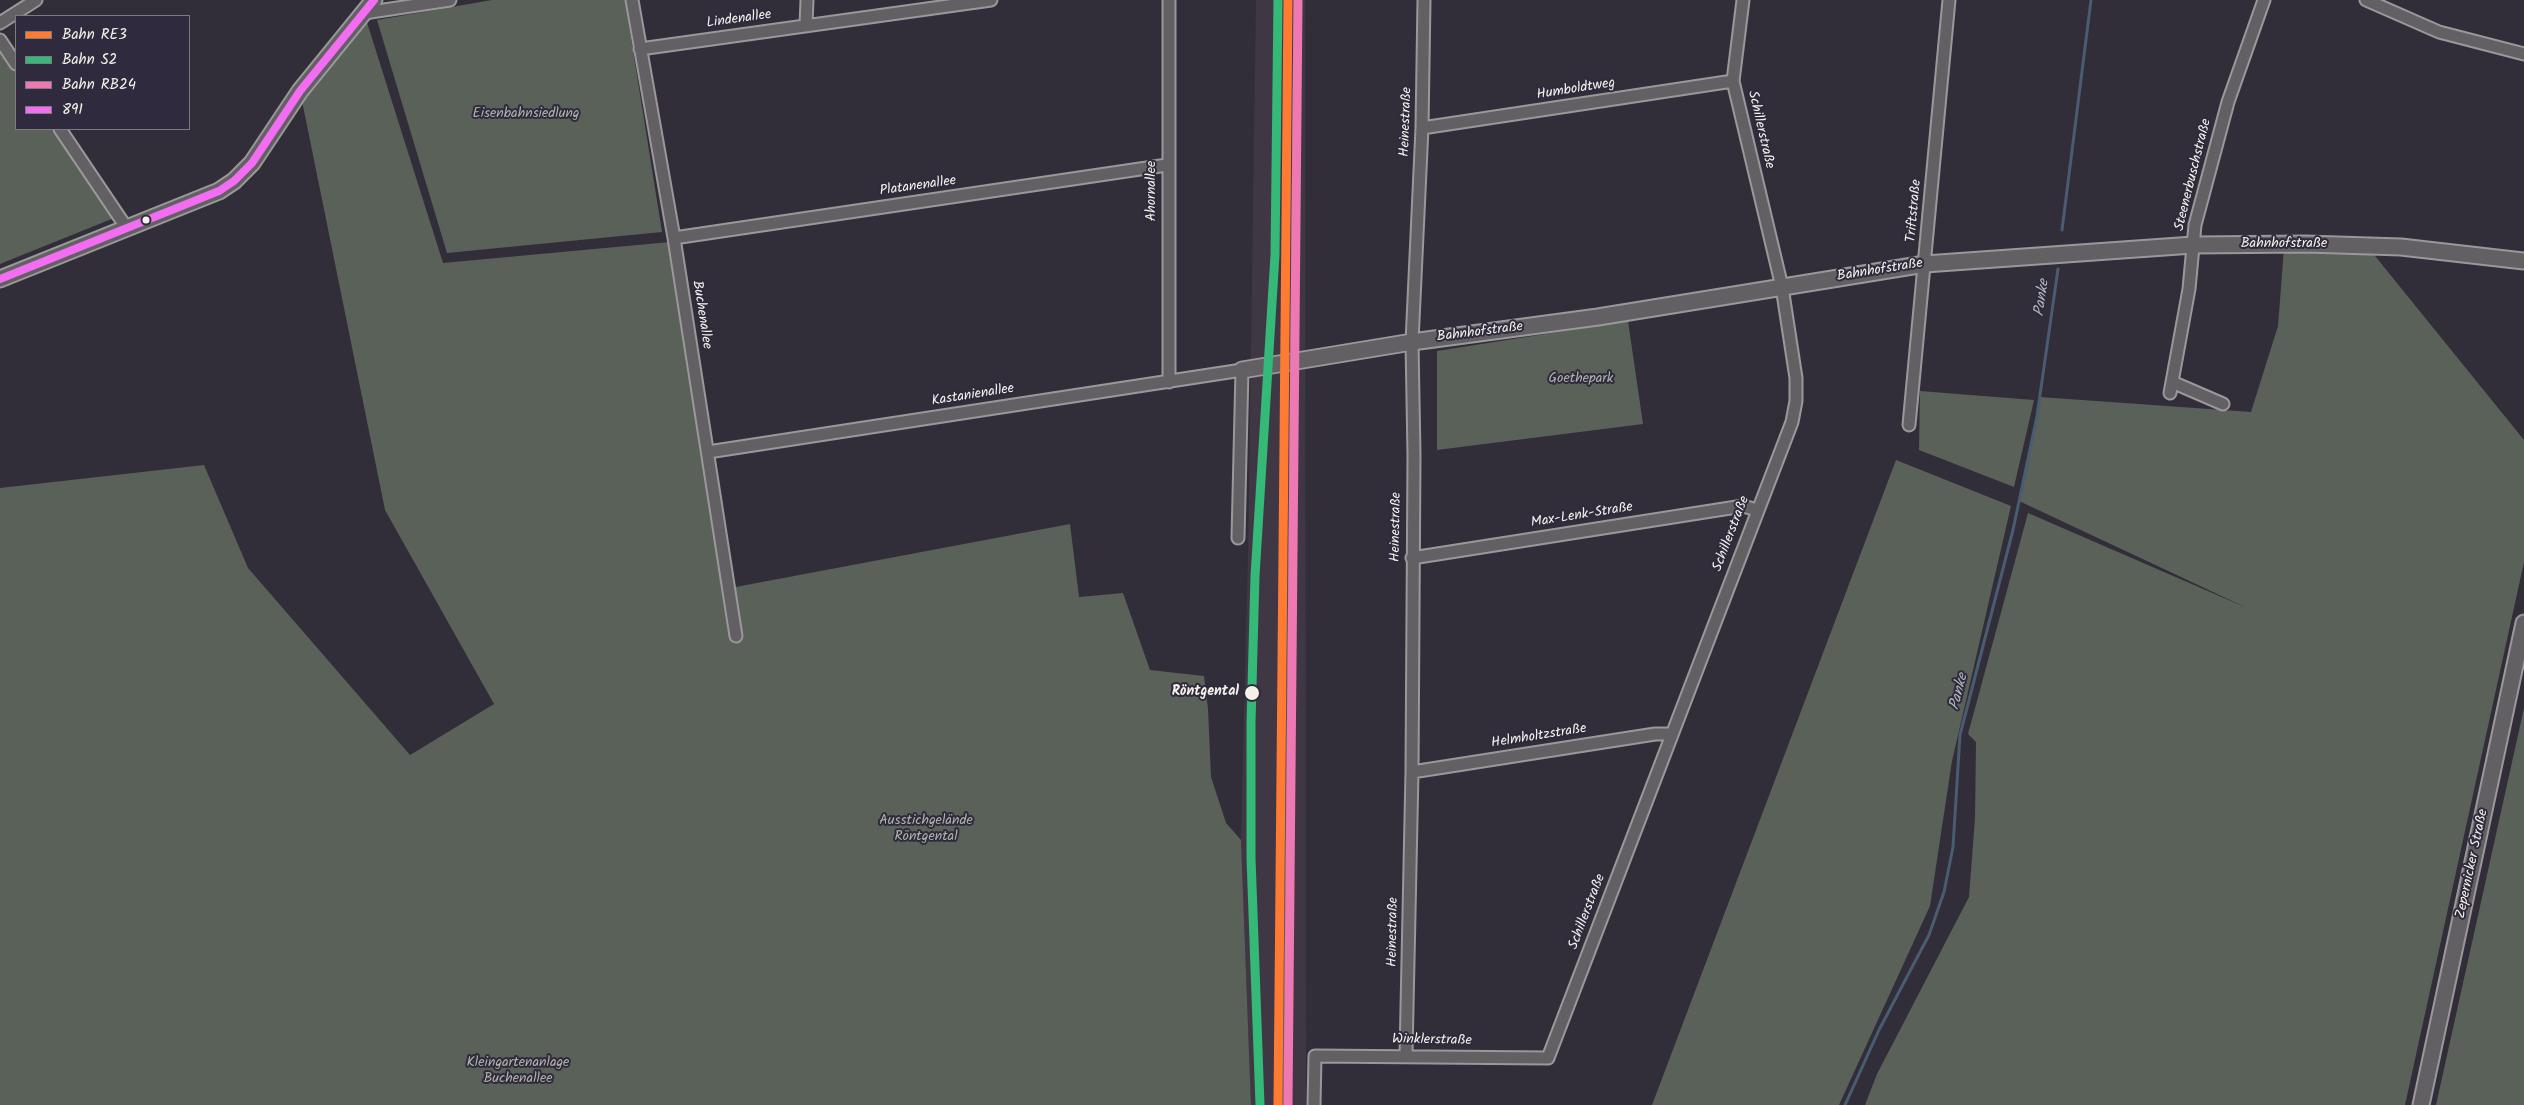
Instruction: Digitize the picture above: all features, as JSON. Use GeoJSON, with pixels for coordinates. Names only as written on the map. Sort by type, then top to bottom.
{"type":"FeatureCollection","features":[{"type":"Feature","properties":{"kind":"street"},"geometry":{"type":"LineString","coordinates":[[0,23],[36,0]]}},
{"type":"Feature","properties":{"kind":"street"},"geometry":{"type":"LineString","coordinates":[[0,279],[219,191],[245,172],[300,91],[374,0]]}},
{"type":"Feature","properties":{"kind":"street"},"geometry":{"type":"LineString","coordinates":[[364,13],[450,0]]}},
{"type":"Feature","properties":{"kind":"street","name":"Buchenallee"},"geometry":{"type":"LineString","coordinates":[[632,0],[674,238],[736,636]]}},
{"type":"Feature","properties":{"kind":"street"},"geometry":{"type":"LineString","coordinates":[[806,25],[807,0]]}},
{"type":"Feature","properties":{"kind":"street","name":"Lindenallee"},"geometry":{"type":"LineString","coordinates":[[640,49],[991,0]]}},
{"type":"Feature","properties":{"kind":"street","name":"Ahornallee"},"geometry":{"type":"LineString","coordinates":[[1168,382],[1167,165],[1169,0]]}},
{"type":"Feature","properties":{"kind":"street","name":"Heinestraße"},"geometry":{"type":"LineString","coordinates":[[1406,1055],[1412,772],[1414,455],[1412,342],[1422,128],[1424,0]]}},
{"type":"Feature","properties":{"kind":"street","name":"Schillerstraße"},"geometry":{"type":"LineString","coordinates":[[1548,1058],[1792,422],[1796,401],[1796,378],[1782,287],[1733,80],[1743,0]]}},
{"type":"Feature","properties":{"kind":"street","name":"Triftstraße"},"geometry":{"type":"LineString","coordinates":[[1909,425],[1949,0]]}},
{"type":"Feature","properties":{"kind":"street","name":"Steenerbuschstraße"},"geometry":{"type":"LineString","coordinates":[[2223,404],[2171,387],[2189,289],[2195,225],[2228,102],[2264,0]]}},
{"type":"Feature","properties":{"kind":"street"},"geometry":{"type":"LineString","coordinates":[[2366,0],[2439,32],[2524,54]]}},
{"type":"Feature","properties":{"kind":"street"},"geometry":{"type":"LineString","coordinates":[[0,40],[15,62]]}},
{"type":"Feature","properties":{"kind":"street","name":"Humboldtweg"},"geometry":{"type":"LineString","coordinates":[[1422,128],[1733,80]]}},
{"type":"Feature","properties":{"kind":"street"},"geometry":{"type":"LineString","coordinates":[[61,130],[126,227]]}},
{"type":"Feature","properties":{"kind":"street","name":"Platanenallee"},"geometry":{"type":"LineString","coordinates":[[674,238],[1167,165]]}},
{"type":"Feature","properties":{"kind":"street","name":"Bahnhofstraße"},"geometry":{"type":"LineString","coordinates":[[1242,370],[1412,342],[1588,319],[1924,264],[2193,245],[2401,247],[2524,262]]}},
{"type":"Feature","properties":{"kind":"street"},"geometry":{"type":"LineString","coordinates":[[1238,538],[1242,370]]}},
{"type":"Feature","properties":{"kind":"street","name":"Kastanienallee"},"geometry":{"type":"LineString","coordinates":[[708,452],[1242,370]]}},
{"type":"Feature","properties":{"kind":"street","name":"Max-Lenk-Straße"},"geometry":{"type":"LineString","coordinates":[[1412,558],[1743,506],[1757,510]]}},
{"type":"Feature","properties":{"kind":"street","name":"Zepernicker Straße"},"geometry":{"type":"LineString","coordinates":[[2421,1105],[2524,623]]}},
{"type":"Feature","properties":{"kind":"street","name":"Helmholtzstraße"},"geometry":{"type":"LineString","coordinates":[[1412,772],[1655,734],[1672,734]]}},
{"type":"Feature","properties":{"kind":"street","name":"Winklerstraße"},"geometry":{"type":"LineString","coordinates":[[1314,1105],[1315,1056],[1406,1055],[1548,1058]]}},
{"type":"Feature","properties":{"kind":"shaded area"},"geometry":{"type":"Polygon","coordinates":[[[1256,0],[1305,0],[1306,1105],[1251,1105],[1241,840],[1248,554],[1256,0]]]}},
{"type":"Feature","properties":{"kind":"green space","name":"Eisenbahnsiedlung"},"geometry":{"type":"Polygon","coordinates":[[[492,0],[625,0],[662,232],[447,253],[377,20],[492,0]]]}},
{"type":"Feature","properties":{"kind":"green space","name":"Ausstichgelände Röntgental"},"geometry":{"type":"Polygon","coordinates":[[[364,13],[443,263],[670,242],[725,589],[1070,524],[1079,597],[1123,593],[1150,670],[1204,676],[1208,709],[1211,777],[1226,823],[1241,840],[1251,1105],[0,1105],[0,488],[204,465],[248,568],[410,755],[494,704],[385,510],[300,91],[364,13]]]}},
{"type":"Feature","properties":{"kind":"green space"},"geometry":{"type":"Polygon","coordinates":[[[0,37],[15,60],[15,130],[62,130],[119,216],[0,264],[0,37]]]}},
{"type":"Feature","properties":{"kind":"green space"},"geometry":{"type":"Polygon","coordinates":[[[2367,246],[2524,440],[2524,562],[2405,1105],[1865,1105],[1877,1074],[1969,897],[1975,818],[1976,742],[1968,734],[2028,513],[2247,608],[2019,501],[2040,397],[2251,412],[2278,326],[2284,248],[2367,246]]]}},
{"type":"Feature","properties":{"kind":"green space","name":"Goethepark"},"geometry":{"type":"Polygon","coordinates":[[[1628,321],[1643,424],[1437,450],[1437,351],[1628,321]]]}},
{"type":"Feature","properties":{"kind":"green space"},"geometry":{"type":"Polygon","coordinates":[[[1920,391],[2034,400],[2014,487],[1919,450],[1920,391]]]}},
{"type":"Feature","properties":{"kind":"green space"},"geometry":{"type":"Polygon","coordinates":[[[1896,460],[2011,506],[1952,761],[1930,906],[1839,1105],[1652,1105],[1896,460]]]}},
{"type":"Feature","properties":{"kind":"green space"},"geometry":{"type":"Polygon","coordinates":[[[2524,708],[2524,1105],[2436,1105],[2524,708]]]}},
{"type":"Feature","properties":{"kind":"waterway","name":"Panke"},"geometry":{"type":"LineString","coordinates":[[2062,230],[2091,0]]}},
{"type":"Feature","properties":{"kind":"waterway","name":"Panke"},"geometry":{"type":"LineString","coordinates":[[1845,1105],[1879,1030],[1929,935],[1944,892],[1953,847],[1960,735],[2013,530],[2037,416],[2058,269]]}},
{"type":"Feature","properties":{"kind":"railway"},"geometry":{"type":"LineString","coordinates":[[1284,1105],[1295,0]]}},
{"type":"Feature","properties":{"kind":"rail line","name":"S2"},"geometry":{"type":"LineString","coordinates":[[1260,1105],[1251,858],[1251,723],[1255,576],[1275,255],[1278,0]]}},
{"type":"Feature","properties":{"kind":"rail line","name":"RE3"},"geometry":{"type":"LineString","coordinates":[[1278,1105],[1288,0]]}},
{"type":"Feature","properties":{"kind":"rail line","name":"RB24"},"geometry":{"type":"LineString","coordinates":[[1288,1105],[1298,0]]}},
{"type":"Feature","properties":{"kind":"transit line","name":"891"},"geometry":{"type":"LineString","coordinates":[[0,279],[219,191],[234,181],[252,163],[300,91],[374,0]]}},
{"type":"Feature","properties":{"kind":"place","name":"Röntgental"},"geometry":{"type":"Point","coordinates":[1252,693]}},
{"type":"Feature","properties":{"kind":"park label","name":"Kleingartenanlage Buchenallee"},"geometry":{"type":"Point","coordinates":[518,1072]}}]}
